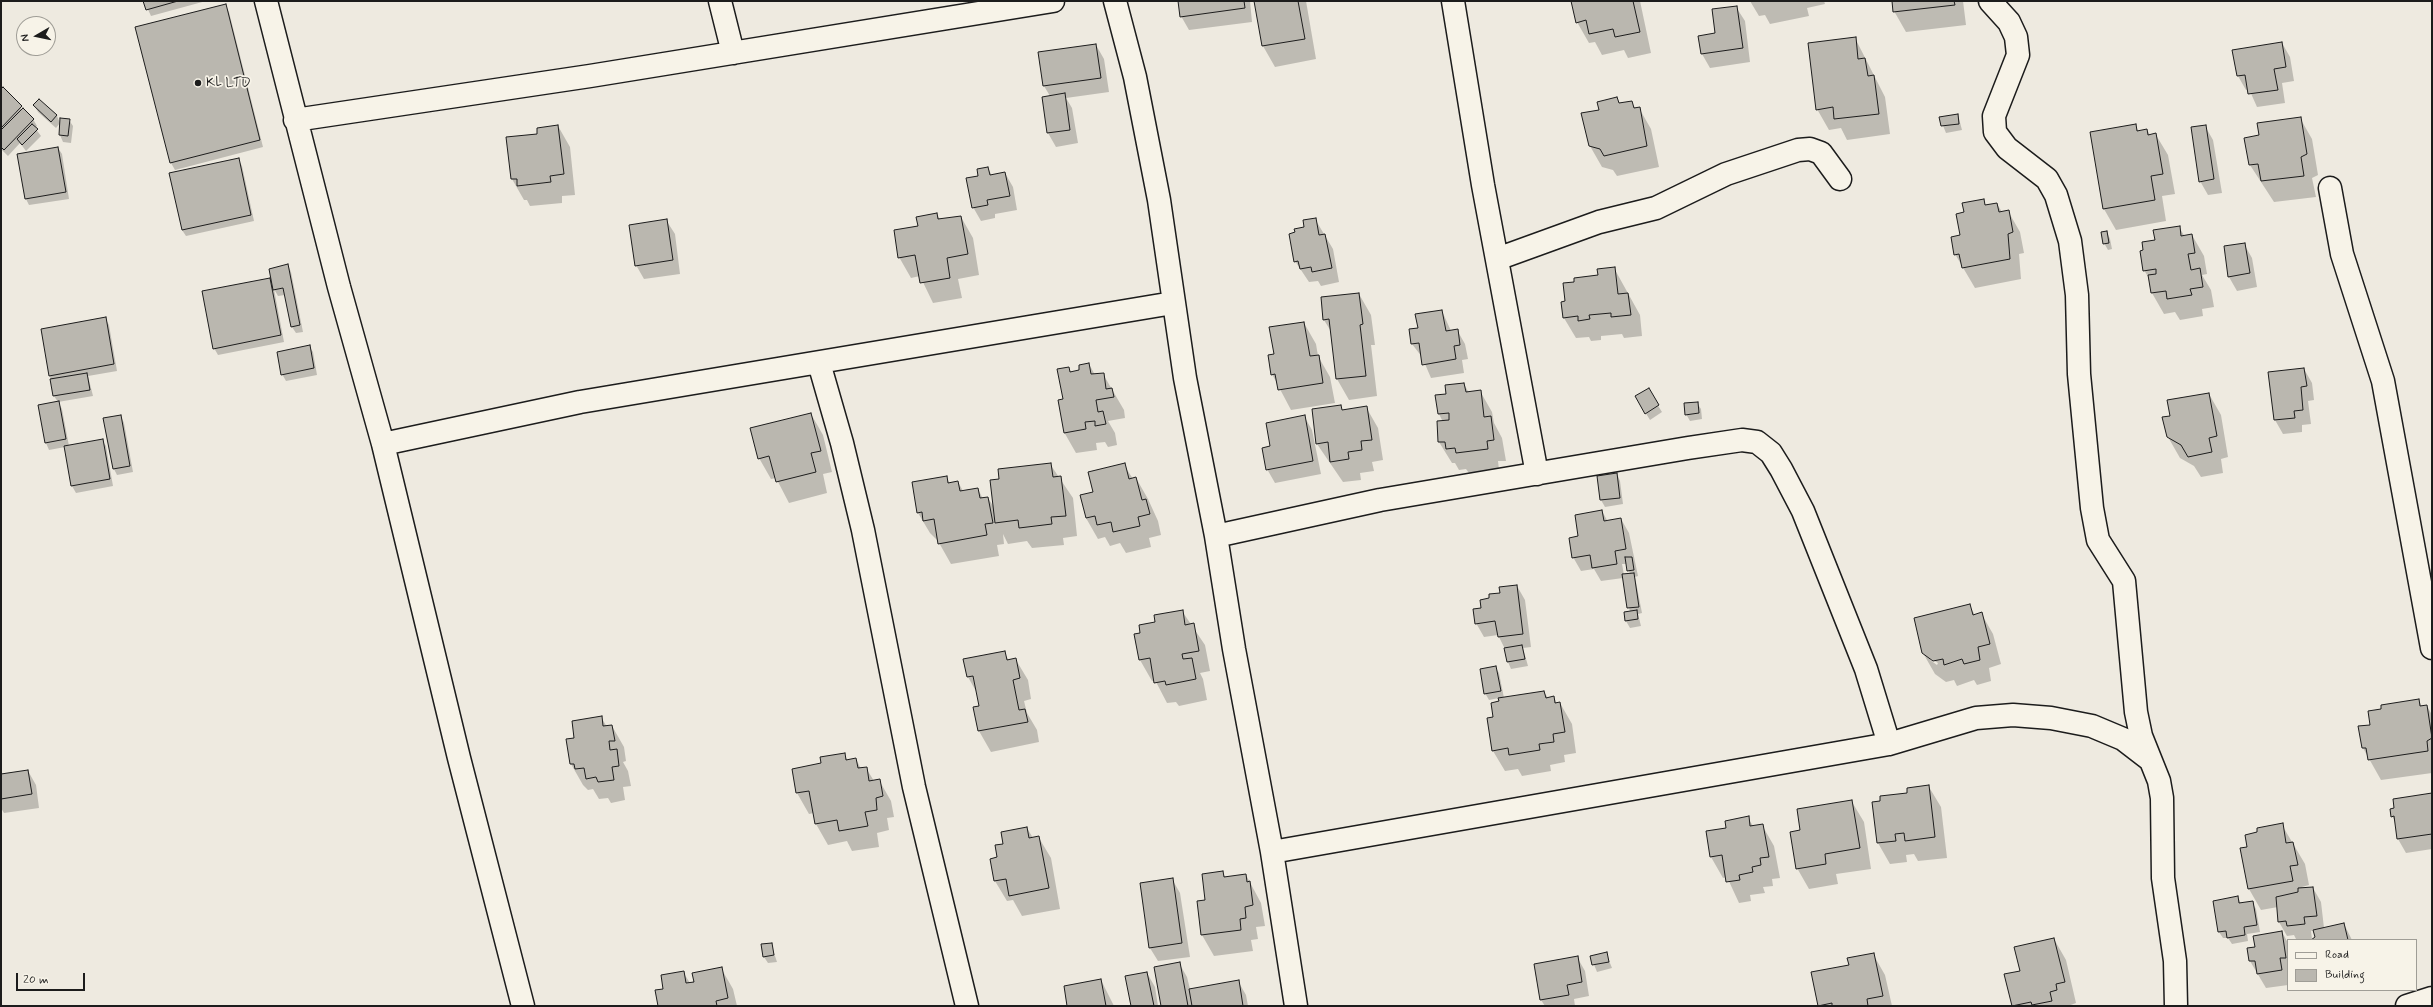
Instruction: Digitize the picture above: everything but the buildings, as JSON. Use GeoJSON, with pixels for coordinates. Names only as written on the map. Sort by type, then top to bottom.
{"type":"FeatureCollection","features":[{"type":"Feature","properties":{"kind":"street"},"geometry":{"type":"LineString","coordinates":[[266,1],[295,120],[383,444],[455,744],[523,1006]]}},
{"type":"Feature","properties":{"kind":"street"},"geometry":{"type":"LineString","coordinates":[[720,1],[733,53]]}},
{"type":"Feature","properties":{"kind":"street"},"geometry":{"type":"LineString","coordinates":[[295,120],[733,53],[907,23],[1053,1]]}},
{"type":"Feature","properties":{"kind":"street"},"geometry":{"type":"LineString","coordinates":[[1115,1],[1148,140],[1168,257],[1173,303],[1196,437],[1216,536],[1235,656],[1272,852],[1296,1006]]}},
{"type":"Feature","properties":{"kind":"street"},"geometry":{"type":"LineString","coordinates":[[1453,1],[1497,259],[1537,474]]}},
{"type":"Feature","properties":{"kind":"street"},"geometry":{"type":"LineString","coordinates":[[1990,1],[2009,22],[2016,37],[2018,55],[1994,116],[1995,132],[2007,148],[2047,179],[2056,195],[2070,241],[2077,294],[2079,374],[2092,508],[2098,540],[2124,581],[2136,712],[2149,760],[2159,781],[2162,798],[2164,878],[2175,961],[2176,1006]]}},
{"type":"Feature","properties":{"kind":"street"},"geometry":{"type":"LineString","coordinates":[[1497,259],[1599,222],[1656,208],[1726,174],[1798,150],[1810,150],[1821,153],[1840,179]]}},
{"type":"Feature","properties":{"kind":"street"},"geometry":{"type":"LineString","coordinates":[[2330,188],[2342,254],[2383,381],[2432,648]]}},
{"type":"Feature","properties":{"kind":"street"},"geometry":{"type":"LineString","coordinates":[[383,444],[580,402],[1173,303]]}},
{"type":"Feature","properties":{"kind":"street"},"geometry":{"type":"LineString","coordinates":[[819,363],[842,443],[863,530],[914,787],[967,1006]]}},
{"type":"Feature","properties":{"kind":"street"},"geometry":{"type":"LineString","coordinates":[[1216,536],[1380,500],[1742,440],[1757,442],[1771,453],[1803,511],[1866,669],[1889,744]]}},
{"type":"Feature","properties":{"kind":"street"},"geometry":{"type":"LineString","coordinates":[[1272,852],[1889,744],[1976,718],[2020,716],[2051,718],[2106,730],[2123,739],[2149,760]]}},
{"type":"Feature","properties":{"kind":"street"},"geometry":{"type":"LineString","coordinates":[[2407,1006],[2432,998]]}},
{"type":"Feature","properties":{"kind":"place","name":"KL LTD"},"geometry":{"type":"Point","coordinates":[198,83]}}]}
